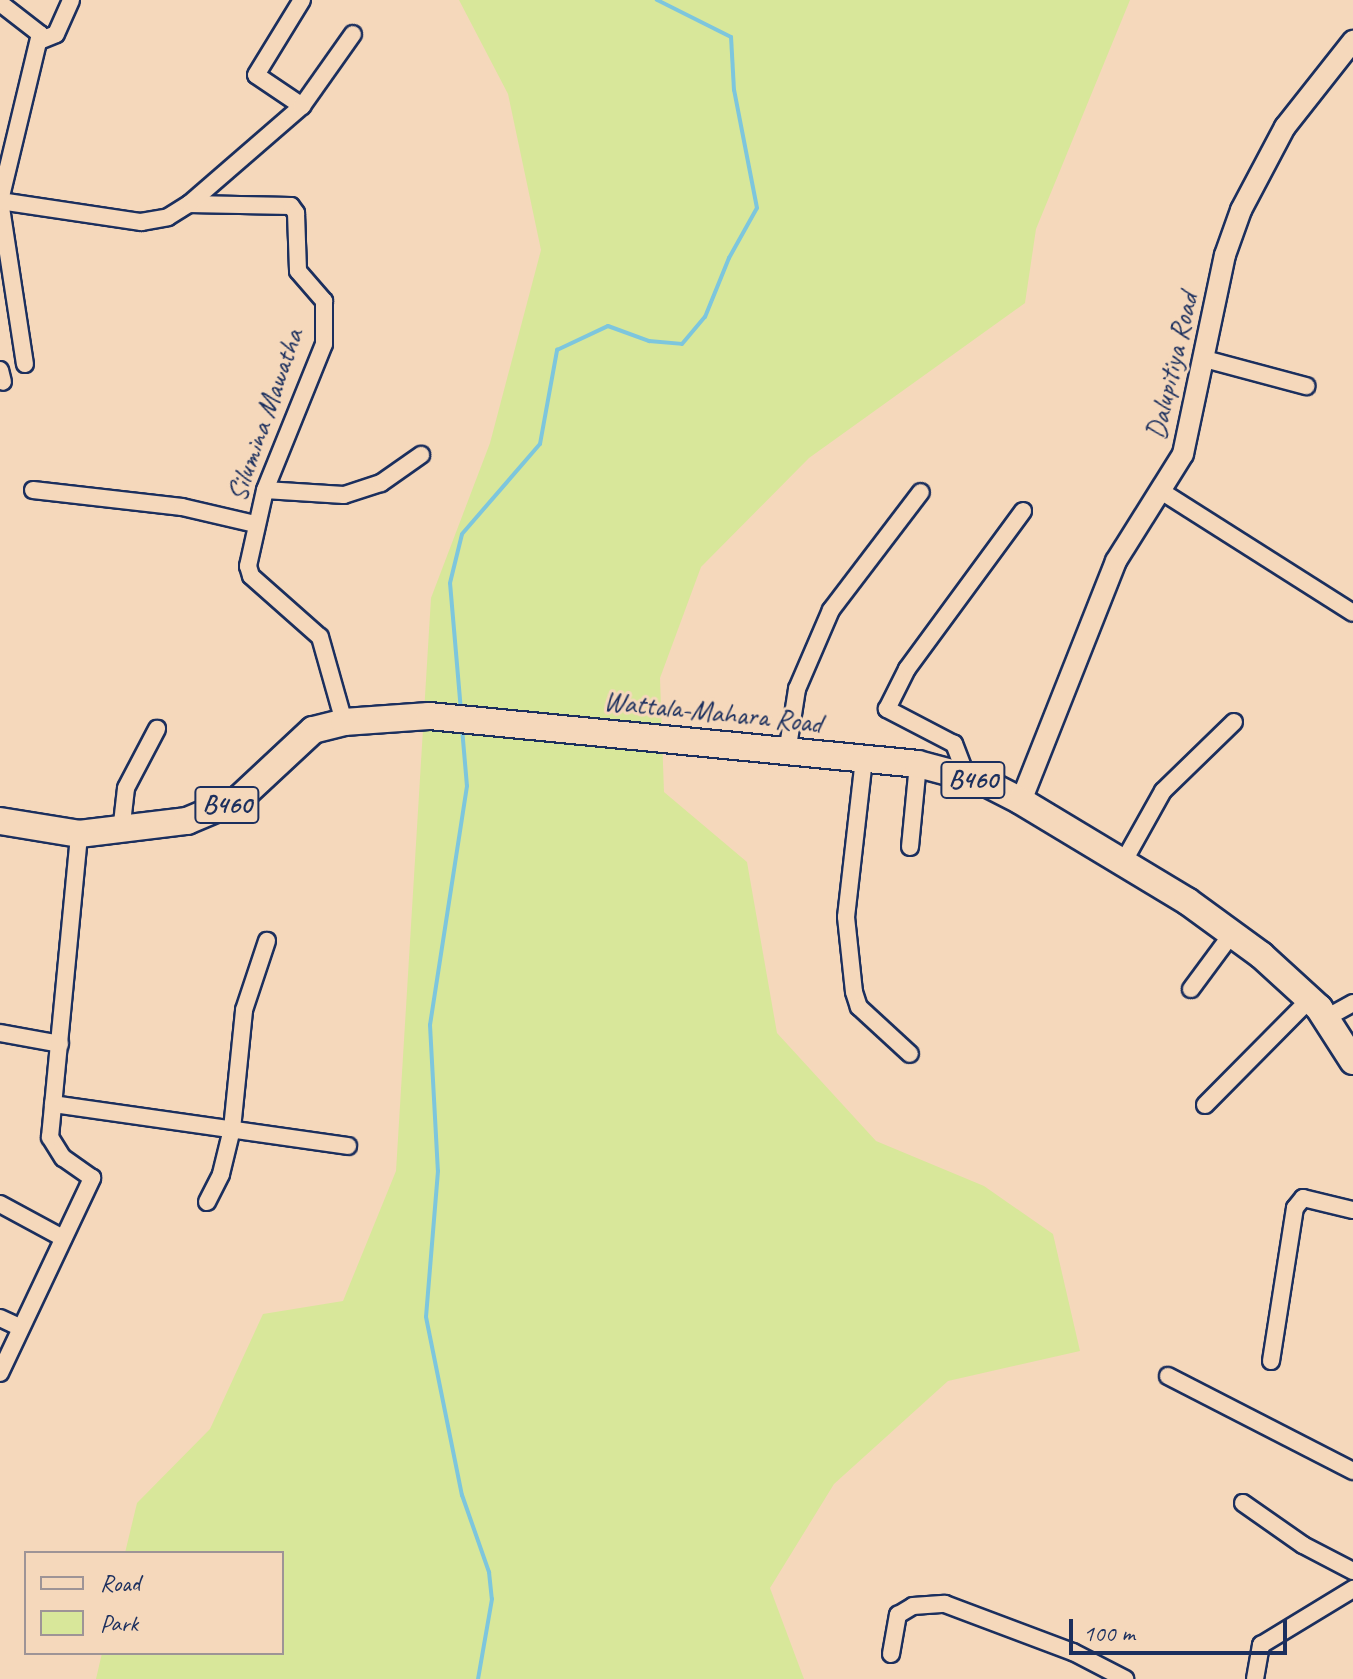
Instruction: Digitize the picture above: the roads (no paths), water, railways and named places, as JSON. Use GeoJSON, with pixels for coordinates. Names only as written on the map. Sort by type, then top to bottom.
{"type":"FeatureCollection","features":[{"type":"Feature","properties":{"kind":"main road","name":"Wattala-Mahara Road"},"geometry":{"type":"LineString","coordinates":[[0,821],[79,834],[121,832],[219,810],[257,786],[297,741],[313,730],[344,722],[429,716],[918,764],[1021,801],[1125,859],[1231,935],[1318,1009],[1353,1061]]}},
{"type":"Feature","properties":{"kind":"street"},"geometry":{"type":"LineString","coordinates":[[39,41],[56,34],[71,0]]}},
{"type":"Feature","properties":{"kind":"street"},"geometry":{"type":"LineString","coordinates":[[302,0],[256,75],[302,106]]}},
{"type":"Feature","properties":{"kind":"street"},"geometry":{"type":"LineString","coordinates":[[0,3],[40,34],[0,201],[25,364]]}},
{"type":"Feature","properties":{"kind":"street"},"geometry":{"type":"LineString","coordinates":[[189,204],[302,106],[353,34]]}},
{"type":"Feature","properties":{"kind":"street","name":"Dalupitiya Road"},"geometry":{"type":"LineString","coordinates":[[1021,801],[1116,561],[1183,454],[1225,255],[1241,210],[1285,127],[1353,41]]}},
{"type":"Feature","properties":{"kind":"street","name":"Silumina Mawatha"},"geometry":{"type":"LineString","coordinates":[[0,201],[141,222],[168,217],[189,204],[291,206],[296,213],[298,271],[324,301],[324,344],[265,490],[248,566],[251,576],[320,637],[344,722]]}},
{"type":"Feature","properties":{"kind":"street"},"geometry":{"type":"LineString","coordinates":[[1205,359],[1306,386]]}},
{"type":"Feature","properties":{"kind":"street"},"geometry":{"type":"LineString","coordinates":[[265,490],[344,495],[381,483],[421,455]]}},
{"type":"Feature","properties":{"kind":"street"},"geometry":{"type":"LineString","coordinates":[[33,490],[182,507],[255,524]]}},
{"type":"Feature","properties":{"kind":"street"},"geometry":{"type":"LineString","coordinates":[[1161,491],[1353,613]]}},
{"type":"Feature","properties":{"kind":"street"},"geometry":{"type":"LineString","coordinates":[[787,753],[797,689],[831,610],[921,492]]}},
{"type":"Feature","properties":{"kind":"street"},"geometry":{"type":"LineString","coordinates":[[968,780],[954,744],[893,716],[887,709],[907,669],[1023,511]]}},
{"type":"Feature","properties":{"kind":"street"},"geometry":{"type":"LineString","coordinates":[[1125,859],[1163,791],[1234,722]]}},
{"type":"Feature","properties":{"kind":"street"},"geometry":{"type":"LineString","coordinates":[[121,832],[126,788],[157,729]]}},
{"type":"Feature","properties":{"kind":"street"},"geometry":{"type":"LineString","coordinates":[[864,759],[846,917],[854,992],[859,1007],[910,1054]]}},
{"type":"Feature","properties":{"kind":"street"},"geometry":{"type":"LineString","coordinates":[[910,847],[918,764]]}},
{"type":"Feature","properties":{"kind":"street"},"geometry":{"type":"LineString","coordinates":[[0,1373],[19,1327],[92,1178],[63,1158],[50,1137],[79,834]]}},
{"type":"Feature","properties":{"kind":"street"},"geometry":{"type":"LineString","coordinates":[[1191,989],[1231,935]]}},
{"type":"Feature","properties":{"kind":"street"},"geometry":{"type":"LineString","coordinates":[[207,1202],[221,1174],[232,1129],[244,1010],[267,941]]}},
{"type":"Feature","properties":{"kind":"street"},"geometry":{"type":"LineString","coordinates":[[1205,1105],[1318,1009],[1353,1003]]}},
{"type":"Feature","properties":{"kind":"street"},"geometry":{"type":"LineString","coordinates":[[0,1033],[60,1044]]}},
{"type":"Feature","properties":{"kind":"street"},"geometry":{"type":"LineString","coordinates":[[53,1104],[348,1146]]}},
{"type":"Feature","properties":{"kind":"street"},"geometry":{"type":"LineString","coordinates":[[1271,1361],[1295,1208],[1303,1198],[1353,1210]]}},
{"type":"Feature","properties":{"kind":"street"},"geometry":{"type":"LineString","coordinates":[[0,1204],[63,1238]]}},
{"type":"Feature","properties":{"kind":"street"},"geometry":{"type":"LineString","coordinates":[[0,1318],[19,1327]]}},
{"type":"Feature","properties":{"kind":"street"},"geometry":{"type":"LineString","coordinates":[[1168,1376],[1353,1471]]}},
{"type":"Feature","properties":{"kind":"street"},"geometry":{"type":"LineString","coordinates":[[1243,1503],[1303,1545],[1353,1571]]}},
{"type":"Feature","properties":{"kind":"street"},"geometry":{"type":"LineString","coordinates":[[1255,1679],[1261,1645],[1353,1589]]}},
{"type":"Feature","properties":{"kind":"street"},"geometry":{"type":"LineString","coordinates":[[891,1654],[898,1615],[913,1606],[945,1604],[1073,1652],[1125,1679]]}},
{"type":"Feature","properties":{"kind":"waterway"},"geometry":{"type":"LineString","coordinates":[[461,711],[450,583],[462,534],[540,444],[557,350],[608,326],[649,341],[682,344],[705,317],[729,258],[757,208],[734,90],[731,37],[657,0]]}},
{"type":"Feature","properties":{"kind":"waterway"},"geometry":{"type":"LineString","coordinates":[[462,728],[467,786],[430,1025],[438,1171],[426,1317],[462,1495],[489,1572],[492,1599],[478,1679]]}}]}
